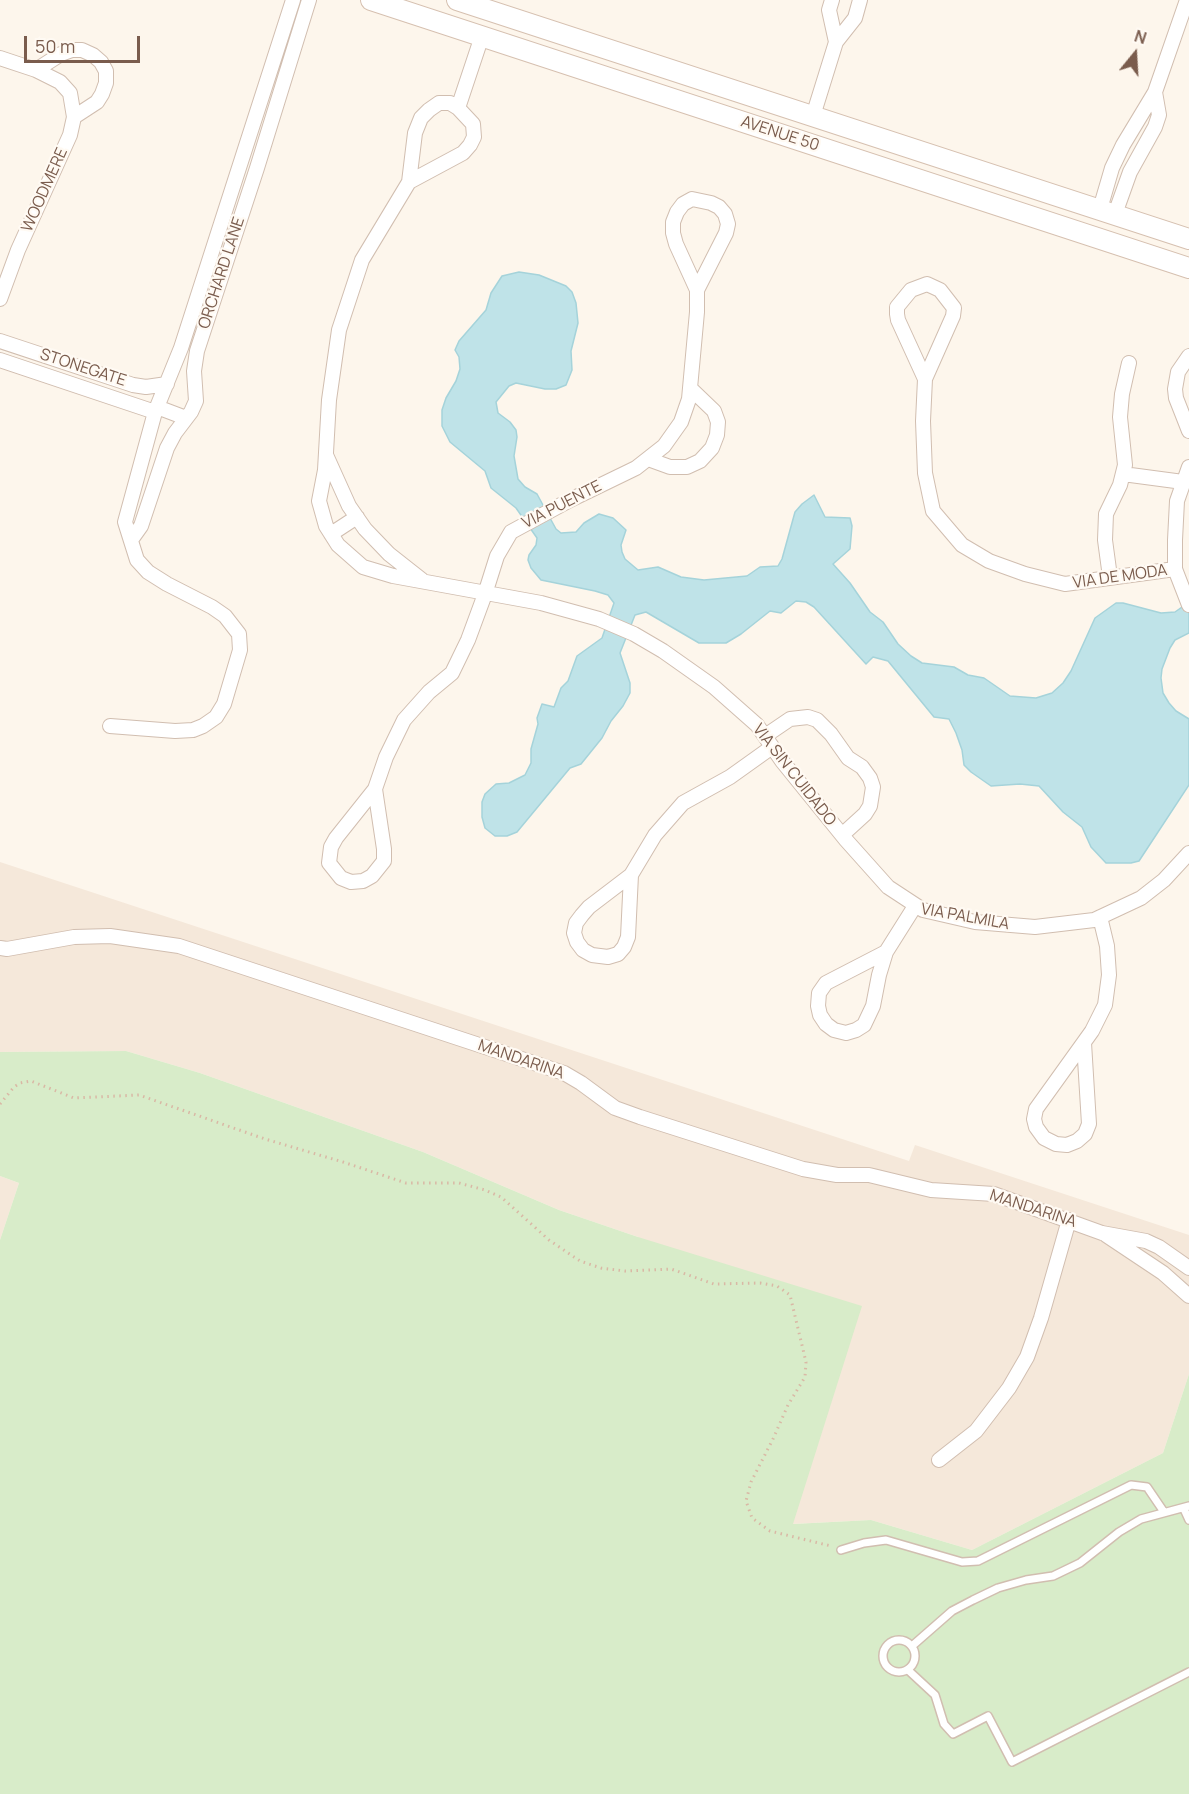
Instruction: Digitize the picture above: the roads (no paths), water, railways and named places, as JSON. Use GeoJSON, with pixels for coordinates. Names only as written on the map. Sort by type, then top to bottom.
{"type":"FeatureCollection","features":[{"type":"Feature","properties":{"kind":"main road","name":"AVENUE 50"},"geometry":{"type":"LineString","coordinates":[[371,0],[1189,268]]}},
{"type":"Feature","properties":{"kind":"main road","name":"AVENUE 50"},"geometry":{"type":"LineString","coordinates":[[457,0],[1189,239]]}},
{"type":"Feature","properties":{"kind":"main road"},"geometry":{"type":"LineString","coordinates":[[610,78],[696,97],[791,128],[803,128],[810,124],[813,116]]}},
{"type":"Feature","properties":{"kind":"street","name":"ORCHARD LANE"},"geometry":{"type":"LineString","coordinates":[[110,726],[175,731],[192,730],[203,726],[216,717],[224,704],[240,650],[239,634],[225,616],[148,572],[137,560],[125,522],[156,409],[181,348],[293,0]]}},
{"type":"Feature","properties":{"kind":"street","name":"ORCHARD LANE"},"geometry":{"type":"LineString","coordinates":[[131,540],[141,526],[167,448],[196,401],[194,371],[197,351],[309,0]]}},
{"type":"Feature","properties":{"kind":"street"},"geometry":{"type":"LineString","coordinates":[[832,0],[830,10],[836,42]]}},
{"type":"Feature","properties":{"kind":"street"},"geometry":{"type":"LineString","coordinates":[[813,116],[836,42],[855,18],[860,0]]}},
{"type":"Feature","properties":{"kind":"street"},"geometry":{"type":"LineString","coordinates":[[1107,212],[1112,168],[1123,145],[1155,93],[1187,0]]}},
{"type":"Feature","properties":{"kind":"street"},"geometry":{"type":"LineString","coordinates":[[409,182],[463,153],[474,137],[473,124],[458,108],[482,36]]}},
{"type":"Feature","properties":{"kind":"street"},"geometry":{"type":"LineString","coordinates":[[0,58],[36,70],[60,82],[70,93],[74,117],[97,102],[106,83],[106,71],[101,62],[82,50],[72,50],[61,54],[36,70]]}},
{"type":"Feature","properties":{"kind":"street"},"geometry":{"type":"LineString","coordinates":[[1107,212],[1155,128],[1158,116],[1155,93]]}},
{"type":"Feature","properties":{"kind":"street","name":"VIA SIN CUIDADO"},"geometry":{"type":"LineString","coordinates":[[458,108],[450,103],[440,103],[421,118],[415,133],[409,182],[362,260],[339,330],[329,399],[326,453],[319,501],[326,526],[338,545],[363,567],[425,583],[542,603],[605,622],[634,634],[663,651],[714,687],[757,725],[842,835],[888,886],[915,906]]}},
{"type":"Feature","properties":{"kind":"street","name":"WOODMERE"},"geometry":{"type":"LineString","coordinates":[[0,299],[18,250],[70,135],[74,117]]}},
{"type":"Feature","properties":{"kind":"street","name":"VIA PUENTE"},"geometry":{"type":"LineString","coordinates":[[375,789],[384,861],[372,876],[363,881],[351,882],[341,878],[329,863],[329,855],[336,838],[375,789],[386,757],[404,720],[429,692],[452,674],[468,640],[497,556],[511,532],[636,468],[664,447],[681,422],[690,388],[697,290],[676,244],[673,232],[676,212],[692,199],[719,207],[725,214],[728,224],[726,233],[697,290]]}},
{"type":"Feature","properties":{"kind":"street","name":"VIA DE MODA"},"geometry":{"type":"LineString","coordinates":[[925,380],[898,320],[897,307],[911,290],[927,284],[940,290],[954,308],[953,316],[925,380],[925,473],[933,511],[962,545],[989,561],[1025,574],[1065,584],[1175,569]]}},
{"type":"Feature","properties":{"kind":"street","name":"STONEGATE"},"geometry":{"type":"LineString","coordinates":[[0,341],[133,385],[146,387],[167,384]]}},
{"type":"Feature","properties":{"kind":"street"},"geometry":{"type":"LineString","coordinates":[[1189,356],[1178,372],[1175,389],[1176,398],[1189,431]]}},
{"type":"Feature","properties":{"kind":"street","name":"STONEGATE"},"geometry":{"type":"LineString","coordinates":[[0,360],[186,418]]}},
{"type":"Feature","properties":{"kind":"street"},"geometry":{"type":"LineString","coordinates":[[1110,578],[1105,540],[1106,514],[1120,485],[1125,465],[1120,417],[1122,394],[1130,363]]}},
{"type":"Feature","properties":{"kind":"street"},"geometry":{"type":"LineString","coordinates":[[648,459],[670,467],[687,467],[700,461],[712,448],[717,435],[718,422],[714,411],[690,388]]}},
{"type":"Feature","properties":{"kind":"street","name":"VIA SIN CUIDADO"},"geometry":{"type":"LineString","coordinates":[[326,453],[349,506],[357,517],[389,554],[425,583]]}},
{"type":"Feature","properties":{"kind":"street"},"geometry":{"type":"LineString","coordinates":[[1187,600],[1175,569],[1177,501],[1189,467]]}},
{"type":"Feature","properties":{"kind":"street"},"geometry":{"type":"LineString","coordinates":[[1123,474],[1183,482]]}},
{"type":"Feature","properties":{"kind":"street"},"geometry":{"type":"LineString","coordinates":[[331,534],[357,517]]}},
{"type":"Feature","properties":{"kind":"street"},"geometry":{"type":"LineString","coordinates":[[631,875],[628,937],[624,947],[618,954],[608,957],[592,955],[583,950],[576,942],[574,933],[576,923],[589,907],[631,875],[655,836],[683,803],[730,777],[790,719],[808,717],[822,724],[848,758],[862,767],[870,778],[873,787],[870,806],[865,814],[842,835]]}},
{"type":"Feature","properties":{"kind":"street","name":"VIA PALMILA"},"geometry":{"type":"LineString","coordinates":[[886,952],[826,983],[819,993],[820,1015],[834,1030],[846,1033],[864,1025],[873,1006],[886,952],[915,906],[923,910],[975,922],[1035,927],[1094,920],[1141,898],[1164,880],[1189,853]]}},
{"type":"Feature","properties":{"kind":"street"},"geometry":{"type":"LineString","coordinates":[[1084,1043],[1089,1124],[1085,1134],[1077,1141],[1067,1145],[1056,1144],[1044,1137],[1036,1127],[1034,1119],[1036,1109],[1092,1031],[1105,1005],[1109,975],[1107,946],[1100,917]]}},
{"type":"Feature","properties":{"kind":"street","name":"MANDARINA"},"geometry":{"type":"LineString","coordinates":[[0,948],[7,949],[74,937],[110,936],[179,946],[564,1073],[615,1108],[803,1169],[837,1175],[869,1175],[931,1190],[994,1194],[1070,1220],[1102,1233],[1163,1273],[1189,1296]]}},
{"type":"Feature","properties":{"kind":"street"},"geometry":{"type":"LineString","coordinates":[[939,1460],[976,1431],[1009,1388],[1027,1357],[1070,1220]]}},
{"type":"Feature","properties":{"kind":"street","name":"MANDARINA"},"geometry":{"type":"LineString","coordinates":[[1102,1233],[1146,1241],[1159,1247],[1189,1268]]}},
{"type":"Feature","properties":{"kind":"lane"},"geometry":{"type":"LineString","coordinates":[[842,1550],[864,1543],[886,1540],[963,1562],[978,1562],[1131,1485],[1147,1487],[1164,1512]]}},
{"type":"Feature","properties":{"kind":"lane"},"geometry":{"type":"LineString","coordinates":[[912,1646],[952,1611],[998,1588],[1026,1580],[1053,1576],[1080,1563],[1119,1532],[1141,1519],[1186,1508],[1189,1520]]}},
{"type":"Feature","properties":{"kind":"lane"},"geometry":{"type":"LineString","coordinates":[[905,1641],[912,1646],[915,1654],[914,1663],[908,1670],[891,1671],[885,1665],[882,1657],[889,1642],[905,1641]]}},
{"type":"Feature","properties":{"kind":"lane"},"geometry":{"type":"LineString","coordinates":[[908,1670],[935,1695],[944,1724],[953,1734],[988,1716],[1012,1762],[1189,1672]]}},
{"type":"Feature","properties":{"kind":"water"},"geometry":{"type":"Polygon","coordinates":[[[519,272],[539,275],[566,286],[572,292],[576,303],[578,323],[571,351],[572,370],[566,385],[556,389],[545,389],[516,383],[509,386],[496,402],[498,413],[516,430],[514,456],[518,479],[525,487],[537,494],[556,529],[561,533],[576,532],[584,523],[599,514],[613,518],[626,530],[621,545],[622,552],[625,559],[638,570],[658,567],[681,577],[704,580],[747,576],[760,567],[778,566],[795,512],[814,495],[825,517],[850,518],[852,526],[850,549],[833,564],[850,583],[870,612],[883,622],[898,644],[922,663],[954,667],[968,675],[984,678],[1010,696],[1036,698],[1052,693],[1071,671],[1095,618],[1116,603],[1161,613],[1175,612],[1189,602],[1189,633],[1175,640],[1170,648],[1161,678],[1163,693],[1169,703],[1176,711],[1189,719],[1189,785],[1139,861],[1106,863],[1091,847],[1082,827],[1063,812],[1039,786],[1020,784],[991,786],[971,772],[964,765],[962,750],[949,719],[934,717],[888,661],[873,657],[866,664],[814,607],[806,602],[796,601],[781,613],[770,611],[726,643],[699,643],[646,612],[635,615],[620,653],[630,683],[630,693],[602,738],[581,764],[570,768],[517,832],[507,836],[495,836],[485,828],[482,802],[485,794],[496,784],[509,783],[525,775],[531,763],[531,749],[542,704],[554,707],[561,688],[568,681],[577,656],[602,638],[614,603],[608,595],[541,580],[531,568],[528,560],[537,538],[516,508],[491,488],[485,471],[450,442],[442,426],[442,410],[460,369],[459,357],[455,350],[459,341],[486,310],[491,293],[502,276],[519,272]]]}}]}
